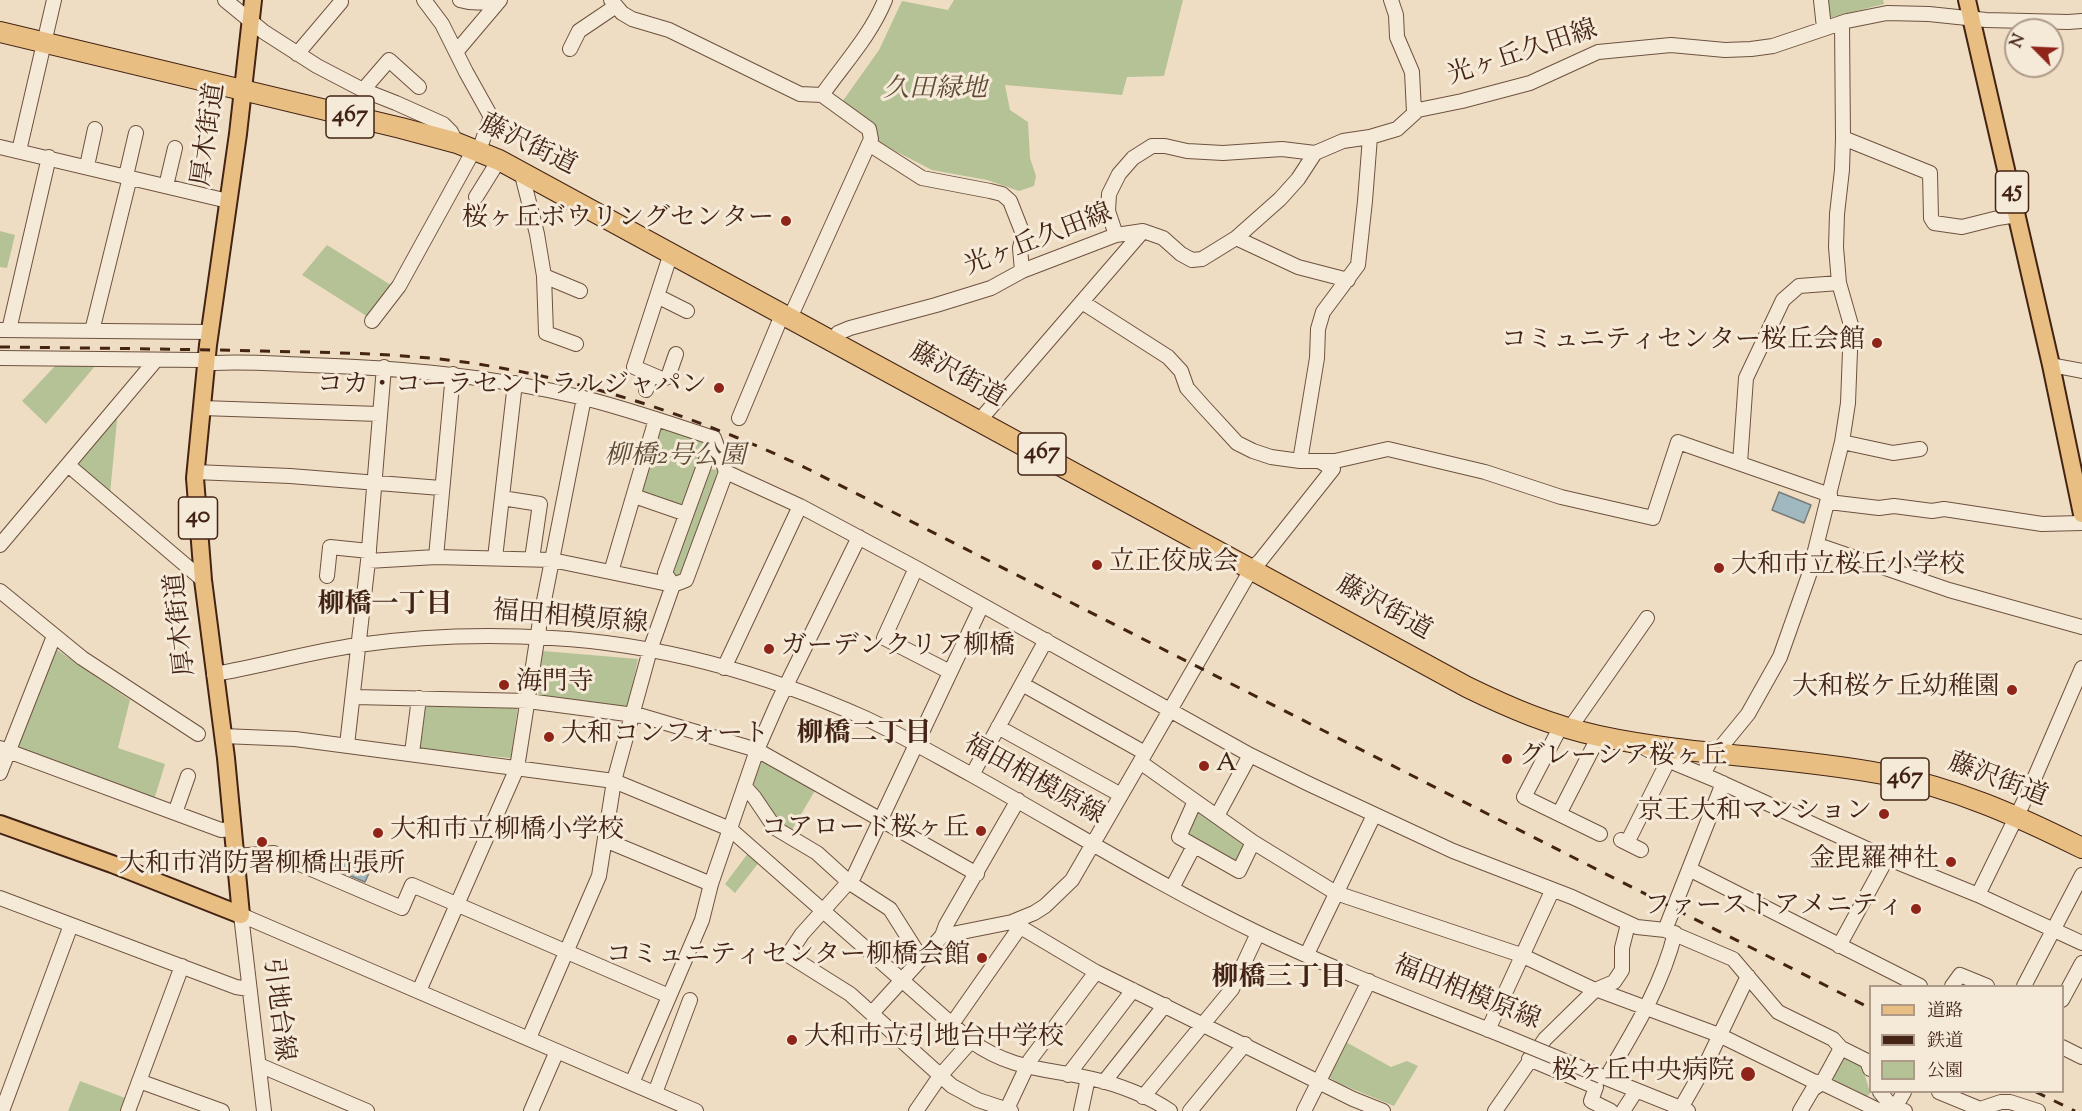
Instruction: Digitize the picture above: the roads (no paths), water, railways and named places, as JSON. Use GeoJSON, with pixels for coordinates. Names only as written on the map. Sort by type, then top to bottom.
{"type":"FeatureCollection","features":[{"type":"Feature","properties":{"kind":"highway","name":"藤沢街道"},"geometry":{"type":"LineString","coordinates":[[0,32],[457,143],[499,160],[1507,707],[1599,736],[1883,774],[1955,792],[2016,815],[2082,848]]}},
{"type":"Feature","properties":{"kind":"main road","name":"厚木街道"},"geometry":{"type":"LineString","coordinates":[[241,915],[204,580],[195,472],[210,332],[253,0]]}},
{"type":"Feature","properties":{"kind":"main road","name":"45"},"geometry":{"type":"LineString","coordinates":[[1967,0],[2051,365],[2082,514]]}},
{"type":"Feature","properties":{"kind":"main road"},"geometry":{"type":"LineString","coordinates":[[0,824],[112,864],[241,915]]}},
{"type":"Feature","properties":{"kind":"street"},"geometry":{"type":"LineString","coordinates":[[19,151],[54,0]]}},
{"type":"Feature","properties":{"kind":"street"},"geometry":{"type":"LineString","coordinates":[[225,0],[264,32],[340,80],[443,124],[457,143]]}},
{"type":"Feature","properties":{"kind":"street"},"geometry":{"type":"LineString","coordinates":[[372,321],[399,286],[470,157],[481,145],[490,115],[442,24],[424,0]]}},
{"type":"Feature","properties":{"kind":"street"},"geometry":{"type":"LineString","coordinates":[[460,0],[477,3],[499,0]]}},
{"type":"Feature","properties":{"kind":"street"},"geometry":{"type":"LineString","coordinates":[[456,52],[499,0]]}},
{"type":"Feature","properties":{"kind":"street"},"geometry":{"type":"LineString","coordinates":[[822,95],[866,34],[885,0]]}},
{"type":"Feature","properties":{"kind":"street"},"geometry":{"type":"LineString","coordinates":[[1391,0],[1396,15],[1397,37],[1412,72],[1414,112]]}},
{"type":"Feature","properties":{"kind":"street"},"geometry":{"type":"LineString","coordinates":[[1821,0],[1824,28]]}},
{"type":"Feature","properties":{"kind":"street"},"geometry":{"type":"LineString","coordinates":[[297,54],[341,2]]}},
{"type":"Feature","properties":{"kind":"street"},"geometry":{"type":"LineString","coordinates":[[570,49],[579,31],[614,3],[622,13],[632,19],[669,30],[800,94],[822,95],[869,129],[871,139],[869,144],[739,418]]}},
{"type":"Feature","properties":{"kind":"street","name":"光ヶ丘久田線"},"geometry":{"type":"LineString","coordinates":[[832,340],[838,333],[850,328],[980,291],[1022,271],[1116,235],[1143,231],[1163,238],[1181,254],[1192,260],[1202,259],[1236,238],[1280,199],[1298,179],[1315,153],[1342,141],[1397,129],[1414,112],[1530,83],[1598,52],[1671,45],[1725,50],[1751,49],[1773,46],[1824,28],[1887,13],[1986,20],[2082,21]]}},
{"type":"Feature","properties":{"kind":"street"},"geometry":{"type":"LineString","coordinates":[[1703,774],[1717,752],[1748,714],[1780,657],[1818,545],[1842,442],[1848,403],[1851,325],[1839,282],[1837,214],[1843,138],[1842,23]]}},
{"type":"Feature","properties":{"kind":"street"},"geometry":{"type":"LineString","coordinates":[[363,90],[389,60],[419,87]]}},
{"type":"Feature","properties":{"kind":"street"},"geometry":{"type":"LineString","coordinates":[[87,166],[95,129]]}},
{"type":"Feature","properties":{"kind":"street"},"geometry":{"type":"LineString","coordinates":[[92,331],[136,133]]}},
{"type":"Feature","properties":{"kind":"street"},"geometry":{"type":"LineString","coordinates":[[1300,461],[1317,358],[1318,329],[1323,312],[1358,265],[1370,136]]}},
{"type":"Feature","properties":{"kind":"street"},"geometry":{"type":"LineString","coordinates":[[1843,138],[1930,173],[1930,218],[1934,223],[1962,226],[2017,215]]}},
{"type":"Feature","properties":{"kind":"street"},"geometry":{"type":"LineString","coordinates":[[869,144],[922,178],[1002,194],[1010,201],[1023,234],[1020,248],[1022,271]]}},
{"type":"Feature","properties":{"kind":"street"},"geometry":{"type":"LineString","coordinates":[[1116,235],[1108,211],[1108,194],[1119,174],[1132,158],[1152,146],[1224,153],[1282,149],[1315,153]]}},
{"type":"Feature","properties":{"kind":"street"},"geometry":{"type":"LineString","coordinates":[[0,147],[228,201]]}},
{"type":"Feature","properties":{"kind":"street"},"geometry":{"type":"LineString","coordinates":[[166,186],[175,148]]}},
{"type":"Feature","properties":{"kind":"street"},"geometry":{"type":"LineString","coordinates":[[49,158],[5,330],[210,332]]}},
{"type":"Feature","properties":{"kind":"street"},"geometry":{"type":"LineString","coordinates":[[476,197],[499,160]]}},
{"type":"Feature","properties":{"kind":"street"},"geometry":{"type":"LineString","coordinates":[[521,171],[537,234],[544,276],[546,333],[576,344]]}},
{"type":"Feature","properties":{"kind":"street"},"geometry":{"type":"LineString","coordinates":[[980,421],[1143,231]]}},
{"type":"Feature","properties":{"kind":"street"},"geometry":{"type":"LineString","coordinates":[[1236,238],[1298,267],[1348,280]]}},
{"type":"Feature","properties":{"kind":"street"},"geometry":{"type":"LineString","coordinates":[[671,253],[633,367],[662,379],[668,377],[676,354]]}},
{"type":"Feature","properties":{"kind":"street"},"geometry":{"type":"LineString","coordinates":[[544,276],[580,291]]}},
{"type":"Feature","properties":{"kind":"street"},"geometry":{"type":"LineString","coordinates":[[1740,463],[1746,378],[1783,300],[1799,286],[1839,282]]}},
{"type":"Feature","properties":{"kind":"street"},"geometry":{"type":"LineString","coordinates":[[657,296],[687,311]]}},
{"type":"Feature","properties":{"kind":"street"},"geometry":{"type":"LineString","coordinates":[[1082,302],[1167,357],[1181,371],[1187,388],[1237,443],[1271,457],[1300,461],[1335,461],[1388,449],[1485,472],[1561,497],[1653,518],[1678,442],[1740,463],[1829,499],[1879,508],[1894,506],[1932,511],[1944,509],[2043,524],[2082,524]]}},
{"type":"Feature","properties":{"kind":"street"},"geometry":{"type":"LineString","coordinates":[[0,358],[156,360],[384,368],[453,374],[514,383],[584,398],[714,438]]}},
{"type":"Feature","properties":{"kind":"street"},"geometry":{"type":"LineString","coordinates":[[0,545],[156,360]]}},
{"type":"Feature","properties":{"kind":"street"},"geometry":{"type":"LineString","coordinates":[[2051,365],[2082,371]]}},
{"type":"Feature","properties":{"kind":"street"},"geometry":{"type":"LineString","coordinates":[[347,745],[369,556],[384,368]]}},
{"type":"Feature","properties":{"kind":"street"},"geometry":{"type":"LineString","coordinates":[[436,557],[453,374]]}},
{"type":"Feature","properties":{"kind":"street"},"geometry":{"type":"LineString","coordinates":[[646,390],[651,375]]}},
{"type":"Feature","properties":{"kind":"street"},"geometry":{"type":"LineString","coordinates":[[495,558],[514,383]]}},
{"type":"Feature","properties":{"kind":"street"},"geometry":{"type":"LineString","coordinates":[[419,991],[517,768],[538,637],[584,398]]}},
{"type":"Feature","properties":{"kind":"street"},"geometry":{"type":"LineString","coordinates":[[202,408],[379,414]]}},
{"type":"Feature","properties":{"kind":"street"},"geometry":{"type":"LineString","coordinates":[[611,572],[656,419]]}},
{"type":"Feature","properties":{"kind":"street"},"geometry":{"type":"LineString","coordinates":[[327,576],[330,547],[369,556],[552,560],[673,585],[686,580],[726,472],[714,438]]}},
{"type":"Feature","properties":{"kind":"street"},"geometry":{"type":"LineString","coordinates":[[673,585],[665,573],[714,438]]}},
{"type":"Feature","properties":{"kind":"street"},"geometry":{"type":"LineString","coordinates":[[1842,442],[1893,453],[1920,448]]}},
{"type":"Feature","properties":{"kind":"street"},"geometry":{"type":"LineString","coordinates":[[942,936],[1016,924],[1045,906],[1064,890],[1077,873],[1252,568],[1260,561],[1333,468],[1318,461]]}},
{"type":"Feature","properties":{"kind":"street"},"geometry":{"type":"LineString","coordinates":[[68,465],[204,580]]}},
{"type":"Feature","properties":{"kind":"street"},"geometry":{"type":"LineString","coordinates":[[195,472],[290,476],[441,488]]}},
{"type":"Feature","properties":{"kind":"street"},"geometry":{"type":"LineString","coordinates":[[726,472],[800,506],[859,537],[1250,755],[1374,815],[1453,851],[1572,897],[1628,924],[1670,932],[1734,959],[1778,1012],[1833,1039],[1841,1048],[1868,1061],[1869,1065]]}},
{"type":"Feature","properties":{"kind":"street"},"geometry":{"type":"LineString","coordinates":[[634,496],[686,514]]}},
{"type":"Feature","properties":{"kind":"street"},"geometry":{"type":"LineString","coordinates":[[502,498],[540,504],[532,559]]}},
{"type":"Feature","properties":{"kind":"street"},"geometry":{"type":"LineString","coordinates":[[724,668],[800,506]]}},
{"type":"Feature","properties":{"kind":"street"},"geometry":{"type":"LineString","coordinates":[[632,1083],[702,920],[711,884],[757,750],[859,537]]}},
{"type":"Feature","properties":{"kind":"street"},"geometry":{"type":"LineString","coordinates":[[1818,545],[1949,590],[2082,627]]}},
{"type":"Feature","properties":{"kind":"street"},"geometry":{"type":"LineString","coordinates":[[916,568],[884,639],[951,672]]}},
{"type":"Feature","properties":{"kind":"street"},"geometry":{"type":"LineString","coordinates":[[529,1038],[599,876],[614,781],[650,650],[673,585]]}},
{"type":"Feature","properties":{"kind":"street"},"geometry":{"type":"LineString","coordinates":[[0,591],[82,658],[198,734]]}},
{"type":"Feature","properties":{"kind":"street"},"geometry":{"type":"LineString","coordinates":[[982,605],[850,883],[822,911],[788,955],[850,994],[940,1076],[963,1093],[1008,1111],[1026,1067],[1096,972]]}},
{"type":"Feature","properties":{"kind":"street"},"geometry":{"type":"LineString","coordinates":[[1600,834],[1524,797],[1566,727],[1647,618]]}},
{"type":"Feature","properties":{"kind":"street"},"geometry":{"type":"LineString","coordinates":[[0,773],[4,749],[54,636]]}},
{"type":"Feature","properties":{"kind":"street","name":"福田相模原線"},"geometry":{"type":"LineString","coordinates":[[214,674],[360,645],[419,638],[469,636],[538,637],[591,642],[650,650],[724,668],[786,687],[869,720],[1018,800],[1172,888],[1258,933],[1677,1109]]}},
{"type":"Feature","properties":{"kind":"street"},"geometry":{"type":"LineString","coordinates":[[972,775],[1046,640]]}},
{"type":"Feature","properties":{"kind":"street"},"geometry":{"type":"LineString","coordinates":[[1978,895],[2028,793],[2082,668]]}},
{"type":"Feature","properties":{"kind":"street"},"geometry":{"type":"LineString","coordinates":[[1022,684],[1143,758],[1196,801],[1253,842],[1336,893],[1521,955],[1597,990],[1719,1035],[1875,1109],[1899,1105]]}},
{"type":"Feature","properties":{"kind":"street"},"geometry":{"type":"LineString","coordinates":[[354,697],[528,701],[633,714],[757,750],[977,874]]}},
{"type":"Feature","properties":{"kind":"street"},"geometry":{"type":"LineString","coordinates":[[412,753],[419,698]]}},
{"type":"Feature","properties":{"kind":"street"},"geometry":{"type":"LineString","coordinates":[[998,727],[1122,795]]}},
{"type":"Feature","properties":{"kind":"street"},"geometry":{"type":"LineString","coordinates":[[223,736],[295,739],[614,781],[730,830],[900,980],[971,1041],[994,1057],[1026,1067],[1104,1082],[1143,1097],[1170,1111]]}},
{"type":"Feature","properties":{"kind":"street"},"geometry":{"type":"LineString","coordinates":[[1558,814],[1599,736]]}},
{"type":"Feature","properties":{"kind":"street"},"geometry":{"type":"LineString","coordinates":[[1637,742],[1650,752],[1887,858],[1978,895],[2082,943]]}},
{"type":"Feature","properties":{"kind":"street"},"geometry":{"type":"LineString","coordinates":[[4,749],[221,830],[232,829]]}},
{"type":"Feature","properties":{"kind":"street"},"geometry":{"type":"LineString","coordinates":[[1217,816],[1250,755]]}},
{"type":"Feature","properties":{"kind":"street"},"geometry":{"type":"LineString","coordinates":[[1641,850],[1623,841],[1668,760]]}},
{"type":"Feature","properties":{"kind":"street"},"geometry":{"type":"LineString","coordinates":[[175,813],[189,776]]}},
{"type":"Feature","properties":{"kind":"street"},"geometry":{"type":"LineString","coordinates":[[1604,1077],[1646,1007],[1669,958],[1670,932],[1689,869],[1723,783]]}},
{"type":"Feature","properties":{"kind":"street"},"geometry":{"type":"LineString","coordinates":[[745,788],[775,828],[817,854],[850,883],[890,909],[921,958]]}},
{"type":"Feature","properties":{"kind":"street"},"geometry":{"type":"LineString","coordinates":[[872,1013],[942,936],[946,925],[1018,800]]}},
{"type":"Feature","properties":{"kind":"street"},"geometry":{"type":"LineString","coordinates":[[1196,801],[1179,837],[1239,871],[1253,842]]}},
{"type":"Feature","properties":{"kind":"street"},"geometry":{"type":"LineString","coordinates":[[1307,954],[1374,815]]}},
{"type":"Feature","properties":{"kind":"street"},"geometry":{"type":"LineString","coordinates":[[606,840],[711,884]]}},
{"type":"Feature","properties":{"kind":"street"},"geometry":{"type":"LineString","coordinates":[[1172,888],[1194,846]]}},
{"type":"Feature","properties":{"kind":"street"},"geometry":{"type":"LineString","coordinates":[[235,856],[273,853],[402,908],[412,885],[669,996]]}},
{"type":"Feature","properties":{"kind":"street"},"geometry":{"type":"LineString","coordinates":[[1839,946],[1887,858]]}},
{"type":"Feature","properties":{"kind":"street"},"geometry":{"type":"LineString","coordinates":[[1689,869],[1916,985]]}},
{"type":"Feature","properties":{"kind":"street"},"geometry":{"type":"LineString","coordinates":[[2025,985],[2082,875]]}},
{"type":"Feature","properties":{"kind":"street"},"geometry":{"type":"LineString","coordinates":[[1488,1030],[1552,891]]}},
{"type":"Feature","properties":{"kind":"street"},"geometry":{"type":"LineString","coordinates":[[0,898],[237,987],[249,989]]}},
{"type":"Feature","properties":{"kind":"street"},"geometry":{"type":"LineString","coordinates":[[241,915],[696,1111]]}},
{"type":"Feature","properties":{"kind":"street","name":"引地台線"},"geometry":{"type":"LineString","coordinates":[[241,915],[264,1111]]}},
{"type":"Feature","properties":{"kind":"street"},"geometry":{"type":"LineString","coordinates":[[1016,924],[1096,972],[1353,1099],[1383,1111]]}},
{"type":"Feature","properties":{"kind":"street"},"geometry":{"type":"LineString","coordinates":[[952,1024],[1016,924]]}},
{"type":"Feature","properties":{"kind":"street"},"geometry":{"type":"LineString","coordinates":[[1495,1111],[1545,1039],[1597,990],[1614,982],[1622,970],[1622,948],[1628,924]]}},
{"type":"Feature","properties":{"kind":"street"},"geometry":{"type":"LineString","coordinates":[[2,1111],[72,925]]}},
{"type":"Feature","properties":{"kind":"street"},"geometry":{"type":"LineString","coordinates":[[1143,1097],[1232,988],[1258,933]]}},
{"type":"Feature","properties":{"kind":"street"},"geometry":{"type":"LineString","coordinates":[[2064,996],[2082,963]]}},
{"type":"Feature","properties":{"kind":"street"},"geometry":{"type":"LineString","coordinates":[[128,1111],[182,966]]}},
{"type":"Feature","properties":{"kind":"street"},"geometry":{"type":"LineString","coordinates":[[1953,985],[1960,975],[1982,985]]}},
{"type":"Feature","properties":{"kind":"street"},"geometry":{"type":"LineString","coordinates":[[1677,1109],[1706,1064],[1748,976]]}},
{"type":"Feature","properties":{"kind":"street"},"geometry":{"type":"LineString","coordinates":[[1304,1111],[1369,981]]}},
{"type":"Feature","properties":{"kind":"street"},"geometry":{"type":"LineString","coordinates":[[1068,1075],[1133,990]]}},
{"type":"Feature","properties":{"kind":"street"},"geometry":{"type":"LineString","coordinates":[[655,1093],[690,1000]]}},
{"type":"Feature","properties":{"kind":"street"},"geometry":{"type":"LineString","coordinates":[[1104,1082],[1165,1005]]}},
{"type":"Feature","properties":{"kind":"street"},"geometry":{"type":"LineString","coordinates":[[916,1111],[940,1076],[971,1041]]}},
{"type":"Feature","properties":{"kind":"street"},"geometry":{"type":"LineString","coordinates":[[1190,1111],[1245,1044]]}},
{"type":"Feature","properties":{"kind":"street"},"geometry":{"type":"LineString","coordinates":[[1800,1111],[1813,1089],[1822,1083],[1841,1048]]}},
{"type":"Feature","properties":{"kind":"street"},"geometry":{"type":"LineString","coordinates":[[2064,1048],[2082,1057]]}},
{"type":"Feature","properties":{"kind":"street"},"geometry":{"type":"LineString","coordinates":[[531,1111],[557,1051]]}},
{"type":"Feature","properties":{"kind":"street"},"geometry":{"type":"LineString","coordinates":[[1529,1059],[1596,1087],[1592,1101],[1611,1111]]}},
{"type":"Feature","properties":{"kind":"street"},"geometry":{"type":"LineString","coordinates":[[259,1065],[367,1111]]}},
{"type":"Feature","properties":{"kind":"street"},"geometry":{"type":"LineString","coordinates":[[1081,1111],[1088,1078]]}},
{"type":"Feature","properties":{"kind":"street"},"geometry":{"type":"LineString","coordinates":[[139,1081],[222,1111]]}},
{"type":"Feature","properties":{"kind":"street"},"geometry":{"type":"LineString","coordinates":[[1623,1111],[1636,1090]]}},
{"type":"Feature","properties":{"kind":"street"},"geometry":{"type":"LineString","coordinates":[[1875,1109],[1879,1093]]}},
{"type":"Feature","properties":{"kind":"street"},"geometry":{"type":"LineString","coordinates":[[1881,1093],[1899,1105]]}},
{"type":"Feature","properties":{"kind":"street"},"geometry":{"type":"LineString","coordinates":[[1941,1093],[1980,1109],[2001,1102],[2010,1102],[2030,1110]]}},
{"type":"Feature","properties":{"kind":"water"},"geometry":{"type":"Polygon","coordinates":[[[1779,492],[1811,505],[1804,523],[1772,510],[1779,492]]]}},
{"type":"Feature","properties":{"kind":"water"},"geometry":{"type":"Polygon","coordinates":[[[341,852],[372,866],[365,882],[334,869],[341,852]]]}},
{"type":"Feature","properties":{"kind":"railway"},"geometry":{"type":"LineString","coordinates":[[0,347],[322,352],[442,359],[501,368],[581,385],[697,422],[810,470],[1869,1007]]}},
{"type":"Feature","properties":{"kind":"railway"},"geometry":{"type":"LineString","coordinates":[[2038,1093],[2075,1111]]}},
{"type":"Feature","properties":{"kind":"place","name":"桜ヶ丘ボウリングセンター"},"geometry":{"type":"Point","coordinates":[786,221]}},
{"type":"Feature","properties":{"kind":"place","name":"コミュニティセンター桜丘会館"},"geometry":{"type":"Point","coordinates":[1877,343]}},
{"type":"Feature","properties":{"kind":"place","name":"コカ・コーラセントラルジャパン"},"geometry":{"type":"Point","coordinates":[719,388]}},
{"type":"Feature","properties":{"kind":"place","name":"立正佼成会"},"geometry":{"type":"Point","coordinates":[1097,565]}},
{"type":"Feature","properties":{"kind":"place","name":"大和市立桜丘小学校"},"geometry":{"type":"Point","coordinates":[1719,568]}},
{"type":"Feature","properties":{"kind":"place","name":"ガーデンクリア柳橋"},"geometry":{"type":"Point","coordinates":[769,649]}},
{"type":"Feature","properties":{"kind":"place","name":"海門寺"},"geometry":{"type":"Point","coordinates":[504,685]}},
{"type":"Feature","properties":{"kind":"place","name":"大和桜ケ丘幼稚園"},"geometry":{"type":"Point","coordinates":[2012,690]}},
{"type":"Feature","properties":{"kind":"place","name":"大和コンフォート"},"geometry":{"type":"Point","coordinates":[549,737]}},
{"type":"Feature","properties":{"kind":"place","name":"グレーシア桜ヶ丘"},"geometry":{"type":"Point","coordinates":[1507,759]}},
{"type":"Feature","properties":{"kind":"place","name":"A"},"geometry":{"type":"Point","coordinates":[1204,766]}},
{"type":"Feature","properties":{"kind":"place","name":"京王大和マンション"},"geometry":{"type":"Point","coordinates":[1884,814]}},
{"type":"Feature","properties":{"kind":"place","name":"コアロード桜ヶ丘"},"geometry":{"type":"Point","coordinates":[981,831]}},
{"type":"Feature","properties":{"kind":"place","name":"大和市立柳橋小学校"},"geometry":{"type":"Point","coordinates":[378,833]}},
{"type":"Feature","properties":{"kind":"place","name":"大和市消防署柳橋出張所"},"geometry":{"type":"Point","coordinates":[262,842]}},
{"type":"Feature","properties":{"kind":"place","name":"金毘羅神社"},"geometry":{"type":"Point","coordinates":[1951,862]}},
{"type":"Feature","properties":{"kind":"place","name":"ファーストアメニティ"},"geometry":{"type":"Point","coordinates":[1916,909]}},
{"type":"Feature","properties":{"kind":"place","name":"コミュニティセンター柳橋会館"},"geometry":{"type":"Point","coordinates":[982,958]}},
{"type":"Feature","properties":{"kind":"place","name":"大和市立引地台中学校"},"geometry":{"type":"Point","coordinates":[792,1040]}},
{"type":"Feature","properties":{"kind":"place","name":"桜ヶ丘中央病院"},"geometry":{"type":"Point","coordinates":[1748,1074]}},
{"type":"Feature","properties":{"kind":"district","name":"柳橋一丁目"},"geometry":{"type":"Point","coordinates":[385,607]}},
{"type":"Feature","properties":{"kind":"district","name":"柳橋二丁目"},"geometry":{"type":"Point","coordinates":[864,736]}},
{"type":"Feature","properties":{"kind":"district","name":"柳橋三丁目"},"geometry":{"type":"Point","coordinates":[1279,980]}},
{"type":"Feature","properties":{"kind":"park label","name":"久田緑地"},"geometry":{"type":"Point","coordinates":[935,92]}},
{"type":"Feature","properties":{"kind":"park label","name":"柳橋2号公園"},"geometry":{"type":"Point","coordinates":[675,459]}}]}
